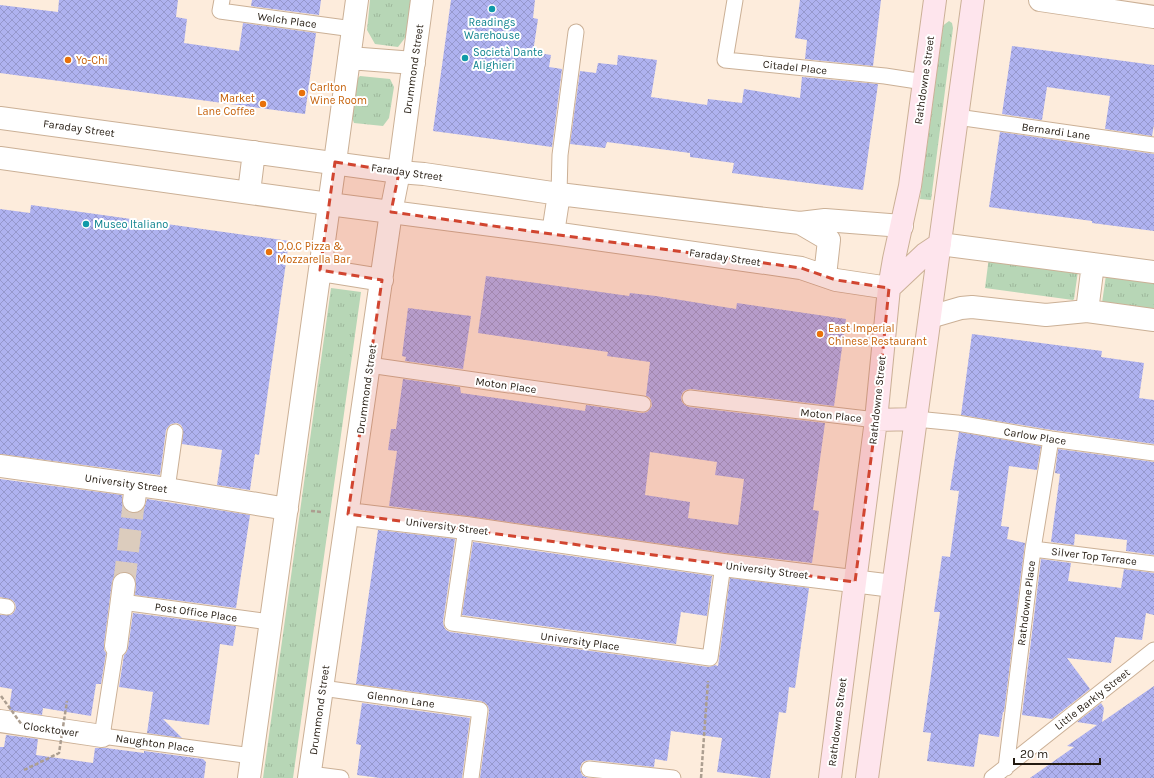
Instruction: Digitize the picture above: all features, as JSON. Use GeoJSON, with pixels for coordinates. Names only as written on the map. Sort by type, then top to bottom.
{"type":"FeatureCollection","features":[{"type":"Feature","properties":{"kind":"main road","name":"Rathdowne Street"},"geometry":{"type":"LineString","coordinates":[[830,778],[876,420],[889,288],[910,186],[935,0]]}},
{"type":"Feature","properties":{"kind":"main road"},"geometry":{"type":"LineString","coordinates":[[867,778],[973,0]]}},
{"type":"Feature","properties":{"kind":"main road"},"geometry":{"type":"LineString","coordinates":[[889,288],[925,254],[940,244]]}},
{"type":"Feature","properties":{"kind":"main road"},"geometry":{"type":"LineString","coordinates":[[876,420],[916,419]]}},
{"type":"Feature","properties":{"kind":"street"},"geometry":{"type":"LineString","coordinates":[[249,778],[357,0]]}},
{"type":"Feature","properties":{"kind":"street","name":"Drummond Street"},"geometry":{"type":"LineString","coordinates":[[309,776],[391,212],[399,172],[422,0]]}},
{"type":"Feature","properties":{"kind":"street"},"geometry":{"type":"LineString","coordinates":[[1040,0],[1154,17]]}},
{"type":"Feature","properties":{"kind":"street"},"geometry":{"type":"LineString","coordinates":[[349,58],[414,63]]}},
{"type":"Feature","properties":{"kind":"street","name":"Faraday Street"},"geometry":{"type":"LineString","coordinates":[[0,118],[335,162],[399,172],[424,174],[559,194],[800,223],[826,220],[902,226]]}},
{"type":"Feature","properties":{"kind":"street"},"geometry":{"type":"LineString","coordinates":[[249,192],[254,152]]}},
{"type":"Feature","properties":{"kind":"street","name":"Faraday Street"},"geometry":{"type":"LineString","coordinates":[[0,158],[329,204],[553,232],[801,268],[836,280],[889,288]]}},
{"type":"Feature","properties":{"kind":"street"},"geometry":{"type":"LineString","coordinates":[[553,232],[559,194]]}},
{"type":"Feature","properties":{"kind":"street","name":"Faraday Street"},"geometry":{"type":"LineString","coordinates":[[800,223],[829,240],[825,276]]}},
{"type":"Feature","properties":{"kind":"street"},"geometry":{"type":"LineString","coordinates":[[940,244],[1154,272]]}},
{"type":"Feature","properties":{"kind":"street"},"geometry":{"type":"LineString","coordinates":[[1087,311],[1093,264]]}},
{"type":"Feature","properties":{"kind":"street"},"geometry":{"type":"LineString","coordinates":[[320,270],[382,280]]}},
{"type":"Feature","properties":{"kind":"street"},"geometry":{"type":"LineString","coordinates":[[930,317],[961,308],[972,307],[1046,315],[1087,311],[1154,320]]}},
{"type":"Feature","properties":{"kind":"street","name":"University Street"},"geometry":{"type":"LineString","coordinates":[[0,466],[135,493],[167,489],[287,509]]}},
{"type":"Feature","properties":{"kind":"street","name":"University Street"},"geometry":{"type":"LineString","coordinates":[[348,514],[466,528],[723,565],[893,586]]}},
{"type":"Feature","properties":{"kind":"street"},"geometry":{"type":"LineString","coordinates":[[116,646],[123,593]]}},
{"type":"Feature","properties":{"kind":"street","name":"Clocktower"},"geometry":{"type":"LineString","coordinates":[[0,721],[102,736]]}},
{"type":"Feature","properties":{"kind":"lane","name":"Citadel Place"},"geometry":{"type":"LineString","coordinates":[[735,0],[725,60],[885,76],[924,82]]}},
{"type":"Feature","properties":{"kind":"lane","name":"Welch Place"},"geometry":{"type":"LineString","coordinates":[[221,5],[353,29]]}},
{"type":"Feature","properties":{"kind":"lane"},"geometry":{"type":"LineString","coordinates":[[559,194],[560,155],[576,32]]}},
{"type":"Feature","properties":{"kind":"lane","name":"Bernardi Lane"},"geometry":{"type":"LineString","coordinates":[[957,117],[1154,145]]}},
{"type":"Feature","properties":{"kind":"lane","name":"Moton Place"},"geometry":{"type":"LineString","coordinates":[[369,365],[643,404]]}},
{"type":"Feature","properties":{"kind":"lane","name":"Moton Place"},"geometry":{"type":"LineString","coordinates":[[690,398],[876,420]]}},
{"type":"Feature","properties":{"kind":"lane","name":"Carlow Place"},"geometry":{"type":"LineString","coordinates":[[916,419],[957,423],[1051,439],[1154,453]]}},
{"type":"Feature","properties":{"kind":"lane"},"geometry":{"type":"LineString","coordinates":[[167,489],[175,432]]}},
{"type":"Feature","properties":{"kind":"lane","name":"Rathdowne Place"},"geometry":{"type":"LineString","coordinates":[[1006,768],[1033,549],[1051,439]]}},
{"type":"Feature","properties":{"kind":"lane","name":"University Place"},"geometry":{"type":"LineString","coordinates":[[466,528],[452,623],[710,658]]}},
{"type":"Feature","properties":{"kind":"lane","name":"Silver Top Terrace"},"geometry":{"type":"LineString","coordinates":[[1033,549],[1154,564]]}},
{"type":"Feature","properties":{"kind":"lane"},"geometry":{"type":"LineString","coordinates":[[710,658],[723,565]]}},
{"type":"Feature","properties":{"kind":"lane","name":"Post Office Place"},"geometry":{"type":"LineString","coordinates":[[123,593],[270,622]]}},
{"type":"Feature","properties":{"kind":"lane","name":"Naughton Place"},"geometry":{"type":"LineString","coordinates":[[116,646],[102,736],[252,756]]}},
{"type":"Feature","properties":{"kind":"lane","name":"Little Barkly Street"},"geometry":{"type":"LineString","coordinates":[[992,778],[1154,650]]}},
{"type":"Feature","properties":{"kind":"lane","name":"Glennon Lane"},"geometry":{"type":"LineString","coordinates":[[322,688],[480,710],[471,778]]}},
{"type":"Feature","properties":{"kind":"lane"},"geometry":{"type":"LineString","coordinates":[[589,769],[673,778]]}},
{"type":"Feature","properties":{"kind":"lane"},"geometry":{"type":"LineString","coordinates":[[309,776],[341,778]]}},
{"type":"Feature","properties":{"kind":"path"},"geometry":{"type":"LineString","coordinates":[[287,509],[348,514]]}},
{"type":"Feature","properties":{"kind":"path"},"geometry":{"type":"LineString","coordinates":[[701,778],[710,658]]}},
{"type":"Feature","properties":{"kind":"path"},"geometry":{"type":"LineString","coordinates":[[1,696],[22,724],[62,730]]}},
{"type":"Feature","properties":{"kind":"path"},"geometry":{"type":"LineString","coordinates":[[24,770],[59,753],[67,701]]}},
{"type":"Feature","properties":{"kind":"highlighted area"},"geometry":{"type":"Polygon","coordinates":[[[335,162],[399,172],[391,212],[801,268],[836,280],[889,288],[876,420],[855,582],[348,514],[382,280],[320,270],[335,162]]]}},
{"type":"Feature","properties":{"kind":"green space"},"geometry":{"type":"Polygon","coordinates":[[[370,0],[413,0],[408,34],[398,47],[375,44],[367,30],[370,0]]]}},
{"type":"Feature","properties":{"kind":"green space"},"geometry":{"type":"Polygon","coordinates":[[[949,21],[952,23],[953,28],[931,200],[920,199],[943,26],[949,21]]]}},
{"type":"Feature","properties":{"kind":"green space"},"geometry":{"type":"Polygon","coordinates":[[[360,76],[390,79],[394,87],[389,118],[383,126],[354,123],[351,115],[356,80],[360,76]]]}},
{"type":"Feature","properties":{"kind":"green space"},"geometry":{"type":"Polygon","coordinates":[[[989,257],[1078,271],[1074,299],[985,288],[989,257]]]}},
{"type":"Feature","properties":{"kind":"green space"},"geometry":{"type":"Polygon","coordinates":[[[1106,275],[1154,280],[1154,311],[1102,303],[1106,275]]]}},
{"type":"Feature","properties":{"kind":"green space"},"geometry":{"type":"Polygon","coordinates":[[[331,288],[361,292],[293,778],[263,778],[331,288]]]}},
{"type":"Feature","properties":{"kind":"building"},"geometry":{"type":"Polygon","coordinates":[[[59,0],[178,0],[176,17],[187,19],[184,43],[239,51],[243,23],[316,33],[305,114],[0,73],[0,5],[58,12],[59,0]]]}},
{"type":"Feature","properties":{"kind":"building"},"geometry":{"type":"Polygon","coordinates":[[[252,0],[321,0],[319,15],[251,6],[252,0]]]}},
{"type":"Feature","properties":{"kind":"building"},"geometry":{"type":"Polygon","coordinates":[[[451,0],[535,0],[533,18],[538,19],[533,52],[551,55],[549,67],[562,69],[552,147],[433,131],[451,0]]]}},
{"type":"Feature","properties":{"kind":"building"},"geometry":{"type":"Polygon","coordinates":[[[800,0],[881,0],[873,66],[805,59],[807,40],[795,38],[800,0]]]}},
{"type":"Feature","properties":{"kind":"building"},"geometry":{"type":"Polygon","coordinates":[[[1012,46],[1154,65],[1154,125],[1152,136],[1105,129],[1110,96],[1047,87],[1042,120],[1002,114],[1012,46]]]}},
{"type":"Feature","properties":{"kind":"building"},"geometry":{"type":"Polygon","coordinates":[[[618,55],[657,60],[651,97],[707,105],[708,99],[742,103],[744,89],[800,98],[802,77],[878,84],[863,190],[732,173],[734,163],[690,157],[690,153],[607,142],[605,148],[570,144],[580,71],[596,73],[598,63],[617,65],[618,55]]]}},
{"type":"Feature","properties":{"kind":"building"},"geometry":{"type":"Polygon","coordinates":[[[1000,132],[1154,154],[1154,231],[989,207],[1000,132]]]}},
{"type":"Feature","properties":{"kind":"building"},"geometry":{"type":"Polygon","coordinates":[[[31,205],[289,241],[259,455],[255,454],[250,490],[217,485],[222,450],[182,444],[183,429],[181,425],[177,423],[171,424],[166,430],[160,475],[0,454],[0,209],[30,213],[31,205]]]}},
{"type":"Feature","properties":{"kind":"building"},"geometry":{"type":"Polygon","coordinates":[[[486,276],[629,296],[630,293],[656,296],[736,309],[737,303],[846,319],[834,406],[691,389],[683,392],[681,397],[682,402],[689,407],[825,423],[813,510],[819,511],[812,563],[725,553],[389,506],[397,451],[388,450],[391,429],[396,429],[403,379],[460,387],[461,393],[585,411],[586,405],[642,413],[647,412],[652,406],[651,400],[646,396],[650,362],[607,356],[608,352],[478,333],[486,276]],[[650,452],[645,495],[690,502],[688,518],[738,525],[744,479],[715,475],[717,462],[650,452]]]}},
{"type":"Feature","properties":{"kind":"building"},"geometry":{"type":"Polygon","coordinates":[[[408,308],[471,316],[463,369],[405,361],[406,357],[402,356],[408,308]]]}},
{"type":"Feature","properties":{"kind":"building"},"geometry":{"type":"Polygon","coordinates":[[[972,334],[1102,351],[1101,357],[1144,363],[1139,398],[1154,400],[1154,444],[1052,430],[961,415],[972,334]]]}},
{"type":"Feature","properties":{"kind":"building"},"geometry":{"type":"Polygon","coordinates":[[[959,432],[1041,446],[1037,470],[1009,466],[1001,526],[1009,527],[1007,539],[1025,543],[1004,712],[999,737],[979,734],[974,767],[927,761],[931,733],[923,732],[940,612],[934,612],[942,556],[950,557],[959,491],[950,490],[959,432]]]}},
{"type":"Feature","properties":{"kind":"building"},"geometry":{"type":"Polygon","coordinates":[[[1058,449],[1154,462],[1154,555],[1126,551],[1127,540],[1075,534],[1074,545],[1051,542],[1060,474],[1055,473],[1058,449]]]}},
{"type":"Feature","properties":{"kind":"building"},"geometry":{"type":"Polygon","coordinates":[[[0,479],[122,495],[123,506],[127,511],[132,513],[138,513],[144,509],[147,499],[250,515],[236,608],[135,595],[135,579],[132,574],[126,572],[119,573],[114,577],[112,582],[104,644],[104,650],[106,653],[101,684],[96,684],[91,716],[43,708],[42,715],[9,710],[12,689],[0,687],[0,615],[11,615],[16,608],[15,603],[12,600],[0,597],[0,479]]]}},
{"type":"Feature","properties":{"kind":"building"},"geometry":{"type":"Polygon","coordinates":[[[378,530],[455,539],[443,622],[446,630],[450,632],[709,667],[715,665],[718,666],[730,578],[809,588],[795,688],[789,687],[786,713],[779,712],[770,778],[717,772],[722,738],[671,731],[667,761],[655,759],[654,767],[590,760],[582,763],[580,768],[583,776],[589,778],[480,778],[489,711],[488,706],[485,703],[481,701],[356,684],[378,530]]]}},
{"type":"Feature","properties":{"kind":"building"},"geometry":{"type":"Polygon","coordinates":[[[473,542],[712,576],[707,616],[681,612],[676,644],[462,615],[473,542]]]}},
{"type":"Feature","properties":{"kind":"building"},"geometry":{"type":"Polygon","coordinates":[[[1041,559],[1071,563],[1068,581],[1121,588],[1124,569],[1154,573],[1154,615],[1146,613],[1142,640],[1115,637],[1111,663],[1067,658],[1090,689],[1052,719],[1022,715],[1041,559]]]}},
{"type":"Feature","properties":{"kind":"building"},"geometry":{"type":"Polygon","coordinates":[[[133,613],[236,626],[233,646],[220,644],[209,725],[163,719],[182,738],[147,733],[153,692],[119,687],[124,655],[128,648],[133,613]]]}},
{"type":"Feature","properties":{"kind":"building"},"geometry":{"type":"Polygon","coordinates":[[[1154,686],[1154,778],[1030,778],[1074,747],[1067,746],[1097,725],[1077,722],[1101,703],[1104,708],[1102,722],[1154,686]]]}},
{"type":"Feature","properties":{"kind":"building"},"geometry":{"type":"Polygon","coordinates":[[[362,703],[470,718],[462,778],[380,778],[357,775],[361,745],[356,744],[362,703]]]}},
{"type":"Feature","properties":{"kind":"building"},"geometry":{"type":"Polygon","coordinates":[[[6,735],[38,739],[36,755],[93,763],[95,748],[144,753],[144,751],[203,759],[206,762],[204,778],[0,778],[0,747],[4,747],[6,735]]]}},
{"type":"Feature","properties":{"kind":"tunnel"},"geometry":{"type":"LineString","coordinates":[[124,584],[134,501]]}},
{"type":"Feature","properties":{"kind":"place","name":"Readings Warehouse"},"geometry":{"type":"Point","coordinates":[492,9]}},
{"type":"Feature","properties":{"kind":"place","name":"Società Dante Alighieri"},"geometry":{"type":"Point","coordinates":[465,58]}},
{"type":"Feature","properties":{"kind":"place","name":"Yo-Chi"},"geometry":{"type":"Point","coordinates":[68,60]}},
{"type":"Feature","properties":{"kind":"place","name":"Carlton Wine Room"},"geometry":{"type":"Point","coordinates":[302,93]}},
{"type":"Feature","properties":{"kind":"place","name":"Market Lane Coffee"},"geometry":{"type":"Point","coordinates":[263,104]}},
{"type":"Feature","properties":{"kind":"place","name":"Museo Italiano"},"geometry":{"type":"Point","coordinates":[86,224]}},
{"type":"Feature","properties":{"kind":"place","name":"D.O.C Pizza & Mozzarella Bar"},"geometry":{"type":"Point","coordinates":[269,252]}},
{"type":"Feature","properties":{"kind":"place","name":"East Imperial Chinese Restaurant"},"geometry":{"type":"Point","coordinates":[820,334]}}]}
